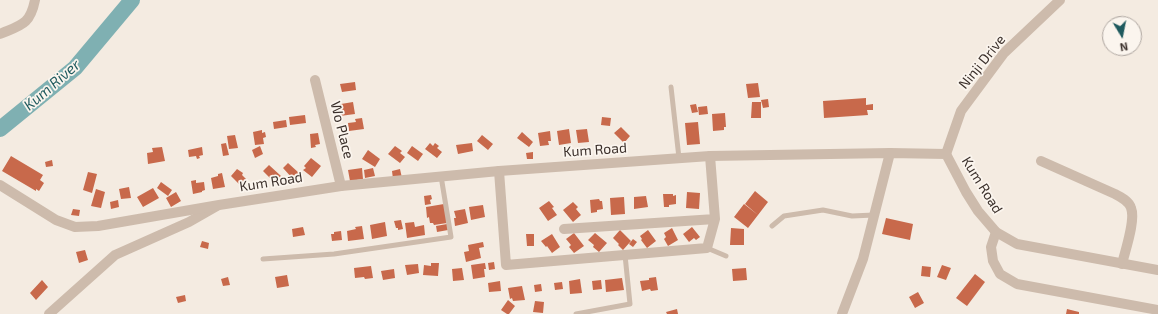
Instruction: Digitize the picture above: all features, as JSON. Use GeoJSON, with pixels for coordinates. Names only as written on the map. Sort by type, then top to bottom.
{"type":"FeatureCollection","features":[{"type":"Feature","properties":{"kind":"street"},"geometry":{"type":"LineString","coordinates":[[0,34],[23,25],[33,12],[35,0]]}},
{"type":"Feature","properties":{"kind":"street","name":"Ninji Drive"},"geometry":{"type":"LineString","coordinates":[[946,154],[961,110],[1004,53],[1060,0]]}},
{"type":"Feature","properties":{"kind":"street","name":"Wo Place"},"geometry":{"type":"LineString","coordinates":[[315,80],[341,186]]}},
{"type":"Feature","properties":{"kind":"street"},"geometry":{"type":"LineString","coordinates":[[842,314],[863,259],[890,153]]}},
{"type":"Feature","properties":{"kind":"street","name":"Kum Road"},"geometry":{"type":"LineString","coordinates":[[0,185],[56,220],[75,227],[98,226],[341,186],[498,171],[710,156],[890,153],[946,154],[978,211],[996,232],[1017,244],[1158,270]]}},
{"type":"Feature","properties":{"kind":"street"},"geometry":{"type":"LineString","coordinates":[[498,171],[506,265],[707,248],[715,219],[710,156]]}},
{"type":"Feature","properties":{"kind":"street"},"geometry":{"type":"LineString","coordinates":[[1041,161],[1115,194],[1124,199],[1131,207],[1133,218],[1122,264]]}},
{"type":"Feature","properties":{"kind":"street"},"geometry":{"type":"LineString","coordinates":[[48,314],[115,254],[189,222],[219,205]]}},
{"type":"Feature","properties":{"kind":"street"},"geometry":{"type":"LineString","coordinates":[[564,229],[715,219]]}},
{"type":"Feature","properties":{"kind":"street"},"geometry":{"type":"LineString","coordinates":[[996,232],[991,247],[993,261],[1000,274],[1017,284],[1158,310]]}},
{"type":"Feature","properties":{"kind":"lane"},"geometry":{"type":"LineString","coordinates":[[671,87],[679,158]]}},
{"type":"Feature","properties":{"kind":"lane"},"geometry":{"type":"LineString","coordinates":[[263,259],[334,254],[451,237],[441,176]]}},
{"type":"Feature","properties":{"kind":"lane"},"geometry":{"type":"LineString","coordinates":[[772,226],[784,216],[823,210],[852,216],[874,215]]}},
{"type":"Feature","properties":{"kind":"lane"},"geometry":{"type":"LineString","coordinates":[[707,248],[726,256]]}},
{"type":"Feature","properties":{"kind":"lane"},"geometry":{"type":"LineString","coordinates":[[576,314],[630,304],[625,255]]}},
{"type":"Feature","properties":{"kind":"building"},"geometry":{"type":"Polygon","coordinates":[[[355,82],[356,90],[342,92],[340,84],[355,82]]]}},
{"type":"Feature","properties":{"kind":"building"},"geometry":{"type":"Polygon","coordinates":[[[758,83],[760,97],[748,98],[746,84],[758,83]]]}},
{"type":"Feature","properties":{"kind":"building"},"geometry":{"type":"Polygon","coordinates":[[[866,98],[866,105],[873,104],[873,110],[867,110],[868,115],[824,118],[823,101],[866,98]]]}},
{"type":"Feature","properties":{"kind":"building"},"geometry":{"type":"Polygon","coordinates":[[[768,99],[769,107],[763,108],[761,100],[768,99]]]}},
{"type":"Feature","properties":{"kind":"building"},"geometry":{"type":"Polygon","coordinates":[[[353,102],[355,114],[340,116],[339,112],[336,113],[335,105],[353,102]]]}},
{"type":"Feature","properties":{"kind":"building"},"geometry":{"type":"Polygon","coordinates":[[[752,102],[761,102],[761,118],[751,118],[752,102]]]}},
{"type":"Feature","properties":{"kind":"building"},"geometry":{"type":"Polygon","coordinates":[[[696,104],[698,112],[692,113],[690,105],[696,104]]]}},
{"type":"Feature","properties":{"kind":"building"},"geometry":{"type":"Polygon","coordinates":[[[707,106],[708,114],[699,115],[698,107],[707,106]]]}},
{"type":"Feature","properties":{"kind":"building"},"geometry":{"type":"Polygon","coordinates":[[[725,113],[726,127],[724,127],[724,130],[713,131],[712,114],[725,113]]]}},
{"type":"Feature","properties":{"kind":"building"},"geometry":{"type":"Polygon","coordinates":[[[305,115],[306,123],[290,125],[289,117],[305,115]]]}},
{"type":"Feature","properties":{"kind":"building"},"geometry":{"type":"Polygon","coordinates":[[[602,117],[611,118],[610,126],[601,125],[602,117]]]}},
{"type":"Feature","properties":{"kind":"building"},"geometry":{"type":"Polygon","coordinates":[[[362,118],[364,129],[349,131],[348,123],[356,122],[355,119],[362,118]]]}},
{"type":"Feature","properties":{"kind":"building"},"geometry":{"type":"Polygon","coordinates":[[[286,120],[287,127],[274,129],[273,122],[286,120]]]}},
{"type":"Feature","properties":{"kind":"building"},"geometry":{"type":"Polygon","coordinates":[[[698,122],[700,144],[687,145],[685,123],[698,122]]]}},
{"type":"Feature","properties":{"kind":"building"},"geometry":{"type":"Polygon","coordinates":[[[621,127],[630,136],[624,143],[614,133],[621,127]]]}},
{"type":"Feature","properties":{"kind":"building"},"geometry":{"type":"Polygon","coordinates":[[[569,129],[571,143],[559,145],[557,131],[569,129]]]}},
{"type":"Feature","properties":{"kind":"building"},"geometry":{"type":"Polygon","coordinates":[[[587,129],[589,142],[578,143],[576,130],[587,129]]]}},
{"type":"Feature","properties":{"kind":"building"},"geometry":{"type":"Polygon","coordinates":[[[262,130],[262,133],[265,132],[266,137],[263,138],[264,144],[255,145],[253,132],[262,130]]]}},
{"type":"Feature","properties":{"kind":"building"},"geometry":{"type":"Polygon","coordinates":[[[550,131],[551,141],[548,141],[549,145],[540,146],[538,133],[550,131]]]}},
{"type":"Feature","properties":{"kind":"building"},"geometry":{"type":"Polygon","coordinates":[[[522,132],[533,142],[529,147],[517,138],[522,132]]]}},
{"type":"Feature","properties":{"kind":"building"},"geometry":{"type":"Polygon","coordinates":[[[318,133],[320,144],[311,148],[310,134],[318,133]]]}},
{"type":"Feature","properties":{"kind":"building"},"geometry":{"type":"Polygon","coordinates":[[[235,135],[238,148],[229,149],[227,136],[235,135]]]}},
{"type":"Feature","properties":{"kind":"building"},"geometry":{"type":"Polygon","coordinates":[[[482,135],[493,144],[488,150],[477,141],[482,135]]]}},
{"type":"Feature","properties":{"kind":"building"},"geometry":{"type":"Polygon","coordinates":[[[226,143],[229,155],[223,156],[221,144],[226,143]]]}},
{"type":"Feature","properties":{"kind":"building"},"geometry":{"type":"Polygon","coordinates":[[[430,143],[433,146],[435,143],[439,146],[437,148],[442,152],[437,158],[425,149],[430,143]]]}},
{"type":"Feature","properties":{"kind":"building"},"geometry":{"type":"Polygon","coordinates":[[[472,143],[473,151],[458,154],[456,145],[472,143]]]}},
{"type":"Feature","properties":{"kind":"building"},"geometry":{"type":"Polygon","coordinates":[[[260,146],[263,154],[255,158],[252,150],[260,146]]]}},
{"type":"Feature","properties":{"kind":"building"},"geometry":{"type":"Polygon","coordinates":[[[395,146],[402,151],[400,153],[405,157],[400,163],[388,154],[395,146]]]}},
{"type":"Feature","properties":{"kind":"building"},"geometry":{"type":"Polygon","coordinates":[[[412,146],[423,154],[418,161],[407,153],[412,146]]]}},
{"type":"Feature","properties":{"kind":"building"},"geometry":{"type":"Polygon","coordinates":[[[162,147],[165,161],[148,164],[147,153],[153,152],[152,148],[162,147]]]}},
{"type":"Feature","properties":{"kind":"building"},"geometry":{"type":"Polygon","coordinates":[[[202,147],[203,155],[199,156],[200,158],[197,159],[196,156],[189,157],[188,150],[202,147]]]}},
{"type":"Feature","properties":{"kind":"building"},"geometry":{"type":"Polygon","coordinates":[[[368,150],[380,159],[375,167],[362,159],[368,150]]]}},
{"type":"Feature","properties":{"kind":"building"},"geometry":{"type":"Polygon","coordinates":[[[533,152],[533,159],[527,159],[526,153],[533,152]]]}},
{"type":"Feature","properties":{"kind":"building"},"geometry":{"type":"Polygon","coordinates":[[[11,156],[43,175],[40,180],[44,183],[39,191],[36,189],[36,191],[2,171],[11,156]]]}},
{"type":"Feature","properties":{"kind":"building"},"geometry":{"type":"Polygon","coordinates":[[[311,158],[321,166],[312,177],[303,170],[306,168],[304,166],[311,158]]]}},
{"type":"Feature","properties":{"kind":"building"},"geometry":{"type":"Polygon","coordinates":[[[52,160],[53,166],[46,167],[45,162],[52,160]]]}},
{"type":"Feature","properties":{"kind":"building"},"geometry":{"type":"Polygon","coordinates":[[[288,163],[299,173],[293,179],[283,168],[288,163]]]}},
{"type":"Feature","properties":{"kind":"building"},"geometry":{"type":"Polygon","coordinates":[[[269,165],[281,176],[274,182],[263,171],[269,165]]]}},
{"type":"Feature","properties":{"kind":"building"},"geometry":{"type":"Polygon","coordinates":[[[362,168],[363,179],[350,181],[348,170],[362,168]]]}},
{"type":"Feature","properties":{"kind":"building"},"geometry":{"type":"Polygon","coordinates":[[[373,168],[375,176],[365,178],[364,170],[373,168]]]}},
{"type":"Feature","properties":{"kind":"building"},"geometry":{"type":"Polygon","coordinates":[[[237,169],[243,173],[242,175],[246,179],[241,186],[231,176],[237,169]]]}},
{"type":"Feature","properties":{"kind":"building"},"geometry":{"type":"Polygon","coordinates":[[[400,169],[402,178],[393,179],[392,171],[400,169]]]}},
{"type":"Feature","properties":{"kind":"building"},"geometry":{"type":"Polygon","coordinates":[[[88,172],[97,174],[92,193],[83,190],[88,172]]]}},
{"type":"Feature","properties":{"kind":"building"},"geometry":{"type":"Polygon","coordinates":[[[222,173],[225,187],[213,189],[211,178],[222,173]]]}},
{"type":"Feature","properties":{"kind":"building"},"geometry":{"type":"Polygon","coordinates":[[[196,180],[196,183],[204,182],[205,190],[193,194],[191,181],[196,180]]]}},
{"type":"Feature","properties":{"kind":"building"},"geometry":{"type":"Polygon","coordinates":[[[161,182],[172,190],[168,196],[157,188],[161,182]]]}},
{"type":"Feature","properties":{"kind":"building"},"geometry":{"type":"Polygon","coordinates":[[[129,187],[131,198],[121,199],[119,189],[129,187]]]}},
{"type":"Feature","properties":{"kind":"building"},"geometry":{"type":"Polygon","coordinates":[[[153,188],[159,198],[143,207],[137,197],[153,188]]]}},
{"type":"Feature","properties":{"kind":"building"},"geometry":{"type":"Polygon","coordinates":[[[96,189],[105,192],[101,208],[91,206],[96,189]]]}},
{"type":"Feature","properties":{"kind":"building"},"geometry":{"type":"Polygon","coordinates":[[[755,191],[768,202],[758,215],[745,204],[755,191]]]}},
{"type":"Feature","properties":{"kind":"building"},"geometry":{"type":"Polygon","coordinates":[[[176,192],[181,201],[171,207],[166,198],[176,192]]]}},
{"type":"Feature","properties":{"kind":"building"},"geometry":{"type":"Polygon","coordinates":[[[687,192],[700,193],[699,209],[686,208],[687,192]]]}},
{"type":"Feature","properties":{"kind":"building"},"geometry":{"type":"Polygon","coordinates":[[[663,194],[673,194],[673,196],[676,195],[676,204],[669,205],[669,207],[664,207],[663,194]]]}},
{"type":"Feature","properties":{"kind":"building"},"geometry":{"type":"Polygon","coordinates":[[[431,195],[431,204],[425,205],[424,196],[431,195]]]}},
{"type":"Feature","properties":{"kind":"building"},"geometry":{"type":"Polygon","coordinates":[[[646,196],[648,207],[634,209],[634,197],[646,196]]]}},
{"type":"Feature","properties":{"kind":"building"},"geometry":{"type":"Polygon","coordinates":[[[624,197],[625,214],[611,215],[610,198],[624,197]]]}},
{"type":"Feature","properties":{"kind":"building"},"geometry":{"type":"Polygon","coordinates":[[[599,199],[602,201],[603,209],[591,213],[590,200],[599,199]]]}},
{"type":"Feature","properties":{"kind":"building"},"geometry":{"type":"Polygon","coordinates":[[[118,200],[119,207],[111,209],[110,202],[118,200]]]}},
{"type":"Feature","properties":{"kind":"building"},"geometry":{"type":"Polygon","coordinates":[[[549,201],[554,207],[552,208],[557,215],[548,221],[539,208],[549,201]]]}},
{"type":"Feature","properties":{"kind":"building"},"geometry":{"type":"Polygon","coordinates":[[[573,202],[578,207],[576,209],[581,215],[573,222],[563,210],[573,202]]]}},
{"type":"Feature","properties":{"kind":"building"},"geometry":{"type":"Polygon","coordinates":[[[444,204],[447,223],[434,225],[433,223],[430,223],[429,217],[427,218],[426,207],[444,204]]]}},
{"type":"Feature","properties":{"kind":"building"},"geometry":{"type":"Polygon","coordinates":[[[744,204],[758,215],[748,228],[734,217],[744,204]]]}},
{"type":"Feature","properties":{"kind":"building"},"geometry":{"type":"Polygon","coordinates":[[[483,205],[485,217],[471,220],[469,207],[483,205]]]}},
{"type":"Feature","properties":{"kind":"building"},"geometry":{"type":"Polygon","coordinates":[[[73,209],[80,210],[79,216],[71,215],[73,209]]]}},
{"type":"Feature","properties":{"kind":"building"},"geometry":{"type":"Polygon","coordinates":[[[465,209],[468,223],[455,226],[454,218],[456,218],[454,211],[465,209]]]}},
{"type":"Feature","properties":{"kind":"building"},"geometry":{"type":"Polygon","coordinates":[[[886,218],[913,224],[910,240],[882,234],[886,218]]]}},
{"type":"Feature","properties":{"kind":"building"},"geometry":{"type":"Polygon","coordinates":[[[401,220],[403,229],[398,230],[394,221],[401,220]]]}},
{"type":"Feature","properties":{"kind":"building"},"geometry":{"type":"Polygon","coordinates":[[[385,222],[387,236],[372,239],[370,225],[385,222]]]}},
{"type":"Feature","properties":{"kind":"building"},"geometry":{"type":"Polygon","coordinates":[[[414,222],[415,227],[424,225],[425,235],[407,238],[405,223],[414,222]]]}},
{"type":"Feature","properties":{"kind":"building"},"geometry":{"type":"Polygon","coordinates":[[[447,224],[448,230],[437,232],[436,226],[447,224]]]}},
{"type":"Feature","properties":{"kind":"building"},"geometry":{"type":"Polygon","coordinates":[[[362,226],[364,239],[348,241],[347,231],[356,229],[355,227],[362,226]]]}},
{"type":"Feature","properties":{"kind":"building"},"geometry":{"type":"Polygon","coordinates":[[[303,227],[305,235],[293,237],[292,229],[303,227]]]}},
{"type":"Feature","properties":{"kind":"building"},"geometry":{"type":"Polygon","coordinates":[[[692,227],[700,237],[696,240],[694,238],[689,242],[683,234],[692,227]]]}},
{"type":"Feature","properties":{"kind":"building"},"geometry":{"type":"Polygon","coordinates":[[[672,228],[678,240],[668,246],[664,239],[666,237],[664,233],[672,228]]]}},
{"type":"Feature","properties":{"kind":"building"},"geometry":{"type":"Polygon","coordinates":[[[731,228],[744,229],[744,245],[730,245],[731,228]]]}},
{"type":"Feature","properties":{"kind":"building"},"geometry":{"type":"Polygon","coordinates":[[[620,230],[631,241],[623,250],[613,238],[620,230]]]}},
{"type":"Feature","properties":{"kind":"building"},"geometry":{"type":"Polygon","coordinates":[[[648,230],[656,241],[647,248],[640,236],[648,230]]]}},
{"type":"Feature","properties":{"kind":"building"},"geometry":{"type":"Polygon","coordinates":[[[341,231],[342,240],[332,241],[331,234],[341,231]]]}},
{"type":"Feature","properties":{"kind":"building"},"geometry":{"type":"Polygon","coordinates":[[[574,233],[584,246],[574,253],[569,247],[571,245],[566,239],[574,233]]]}},
{"type":"Feature","properties":{"kind":"building"},"geometry":{"type":"Polygon","coordinates":[[[595,233],[607,243],[599,252],[588,240],[595,233]]]}},
{"type":"Feature","properties":{"kind":"building"},"geometry":{"type":"Polygon","coordinates":[[[526,234],[534,234],[534,246],[527,246],[526,234]]]}},
{"type":"Feature","properties":{"kind":"building"},"geometry":{"type":"Polygon","coordinates":[[[552,234],[560,247],[552,253],[541,241],[552,234]]]}},
{"type":"Feature","properties":{"kind":"building"},"geometry":{"type":"Polygon","coordinates":[[[633,239],[637,242],[633,247],[629,244],[633,239]]]}},
{"type":"Feature","properties":{"kind":"building"},"geometry":{"type":"Polygon","coordinates":[[[202,241],[209,243],[208,249],[200,247],[202,241]]]}},
{"type":"Feature","properties":{"kind":"building"},"geometry":{"type":"Polygon","coordinates":[[[483,242],[484,247],[479,248],[481,258],[466,262],[464,252],[469,251],[468,245],[483,242]]]}},
{"type":"Feature","properties":{"kind":"building"},"geometry":{"type":"Polygon","coordinates":[[[85,250],[88,260],[79,263],[76,252],[85,250]]]}},
{"type":"Feature","properties":{"kind":"building"},"geometry":{"type":"Polygon","coordinates":[[[494,262],[495,269],[489,270],[488,263],[494,262]]]}},
{"type":"Feature","properties":{"kind":"building"},"geometry":{"type":"Polygon","coordinates":[[[431,263],[439,263],[438,276],[423,275],[424,265],[431,266],[431,263]]]}},
{"type":"Feature","properties":{"kind":"building"},"geometry":{"type":"Polygon","coordinates":[[[485,263],[485,277],[473,279],[471,265],[485,263]]]}},
{"type":"Feature","properties":{"kind":"building"},"geometry":{"type":"Polygon","coordinates":[[[418,264],[419,273],[407,275],[405,265],[418,264]]]}},
{"type":"Feature","properties":{"kind":"building"},"geometry":{"type":"Polygon","coordinates":[[[942,265],[951,268],[946,280],[937,277],[942,265]]]}},
{"type":"Feature","properties":{"kind":"building"},"geometry":{"type":"Polygon","coordinates":[[[371,266],[373,278],[355,278],[354,268],[371,266]]]}},
{"type":"Feature","properties":{"kind":"building"},"geometry":{"type":"Polygon","coordinates":[[[922,266],[931,267],[930,277],[921,276],[922,266]]]}},
{"type":"Feature","properties":{"kind":"building"},"geometry":{"type":"Polygon","coordinates":[[[462,268],[464,280],[453,281],[452,269],[462,268]]]}},
{"type":"Feature","properties":{"kind":"building"},"geometry":{"type":"Polygon","coordinates":[[[746,268],[747,280],[733,281],[732,269],[746,268]]]}},
{"type":"Feature","properties":{"kind":"building"},"geometry":{"type":"Polygon","coordinates":[[[394,269],[395,278],[383,280],[381,271],[394,269]]]}},
{"type":"Feature","properties":{"kind":"building"},"geometry":{"type":"Polygon","coordinates":[[[975,274],[985,282],[967,306],[956,298],[975,274]]]}},
{"type":"Feature","properties":{"kind":"building"},"geometry":{"type":"Polygon","coordinates":[[[287,275],[289,286],[277,288],[275,277],[287,275]]]}},
{"type":"Feature","properties":{"kind":"building"},"geometry":{"type":"Polygon","coordinates":[[[228,277],[230,285],[223,286],[221,279],[228,277]]]}},
{"type":"Feature","properties":{"kind":"building"},"geometry":{"type":"Polygon","coordinates":[[[656,277],[658,290],[651,291],[650,289],[642,291],[640,281],[649,280],[649,278],[656,277]]]}},
{"type":"Feature","properties":{"kind":"building"},"geometry":{"type":"Polygon","coordinates":[[[622,278],[624,290],[606,292],[605,280],[622,278]]]}},
{"type":"Feature","properties":{"kind":"building"},"geometry":{"type":"Polygon","coordinates":[[[580,279],[582,293],[570,294],[569,281],[580,279]]]}},
{"type":"Feature","properties":{"kind":"building"},"geometry":{"type":"Polygon","coordinates":[[[42,280],[48,287],[36,300],[30,293],[42,280]]]}},
{"type":"Feature","properties":{"kind":"building"},"geometry":{"type":"Polygon","coordinates":[[[601,280],[602,289],[593,290],[592,281],[601,280]]]}},
{"type":"Feature","properties":{"kind":"building"},"geometry":{"type":"Polygon","coordinates":[[[500,281],[501,291],[489,292],[488,283],[500,281]]]}},
{"type":"Feature","properties":{"kind":"building"},"geometry":{"type":"Polygon","coordinates":[[[562,282],[563,289],[555,290],[554,283],[562,282]]]}},
{"type":"Feature","properties":{"kind":"building"},"geometry":{"type":"Polygon","coordinates":[[[541,284],[542,291],[535,292],[534,285],[541,284]]]}},
{"type":"Feature","properties":{"kind":"building"},"geometry":{"type":"Polygon","coordinates":[[[522,286],[525,300],[513,301],[512,298],[510,299],[508,288],[522,286]]]}},
{"type":"Feature","properties":{"kind":"building"},"geometry":{"type":"Polygon","coordinates":[[[918,292],[924,303],[915,308],[909,297],[918,292]]]}},
{"type":"Feature","properties":{"kind":"building"},"geometry":{"type":"Polygon","coordinates":[[[185,295],[186,301],[178,303],[176,297],[185,295]]]}},
{"type":"Feature","properties":{"kind":"building"},"geometry":{"type":"Polygon","coordinates":[[[508,300],[515,306],[509,314],[507,314],[501,310],[508,300]]]}},
{"type":"Feature","properties":{"kind":"building"},"geometry":{"type":"Polygon","coordinates":[[[535,301],[544,302],[543,313],[533,312],[535,301]]]}},
{"type":"Feature","properties":{"kind":"building"},"geometry":{"type":"Polygon","coordinates":[[[677,309],[678,314],[667,314],[666,312],[677,309]]]}},
{"type":"Feature","properties":{"kind":"building"},"geometry":{"type":"Polygon","coordinates":[[[1067,309],[1079,312],[1079,314],[1066,314],[1067,309]]]}},
{"type":"Feature","properties":{"kind":"waterway","name":"Kum River"},"geometry":{"type":"LineString","coordinates":[[0,129],[75,68],[132,0]]}}]}
